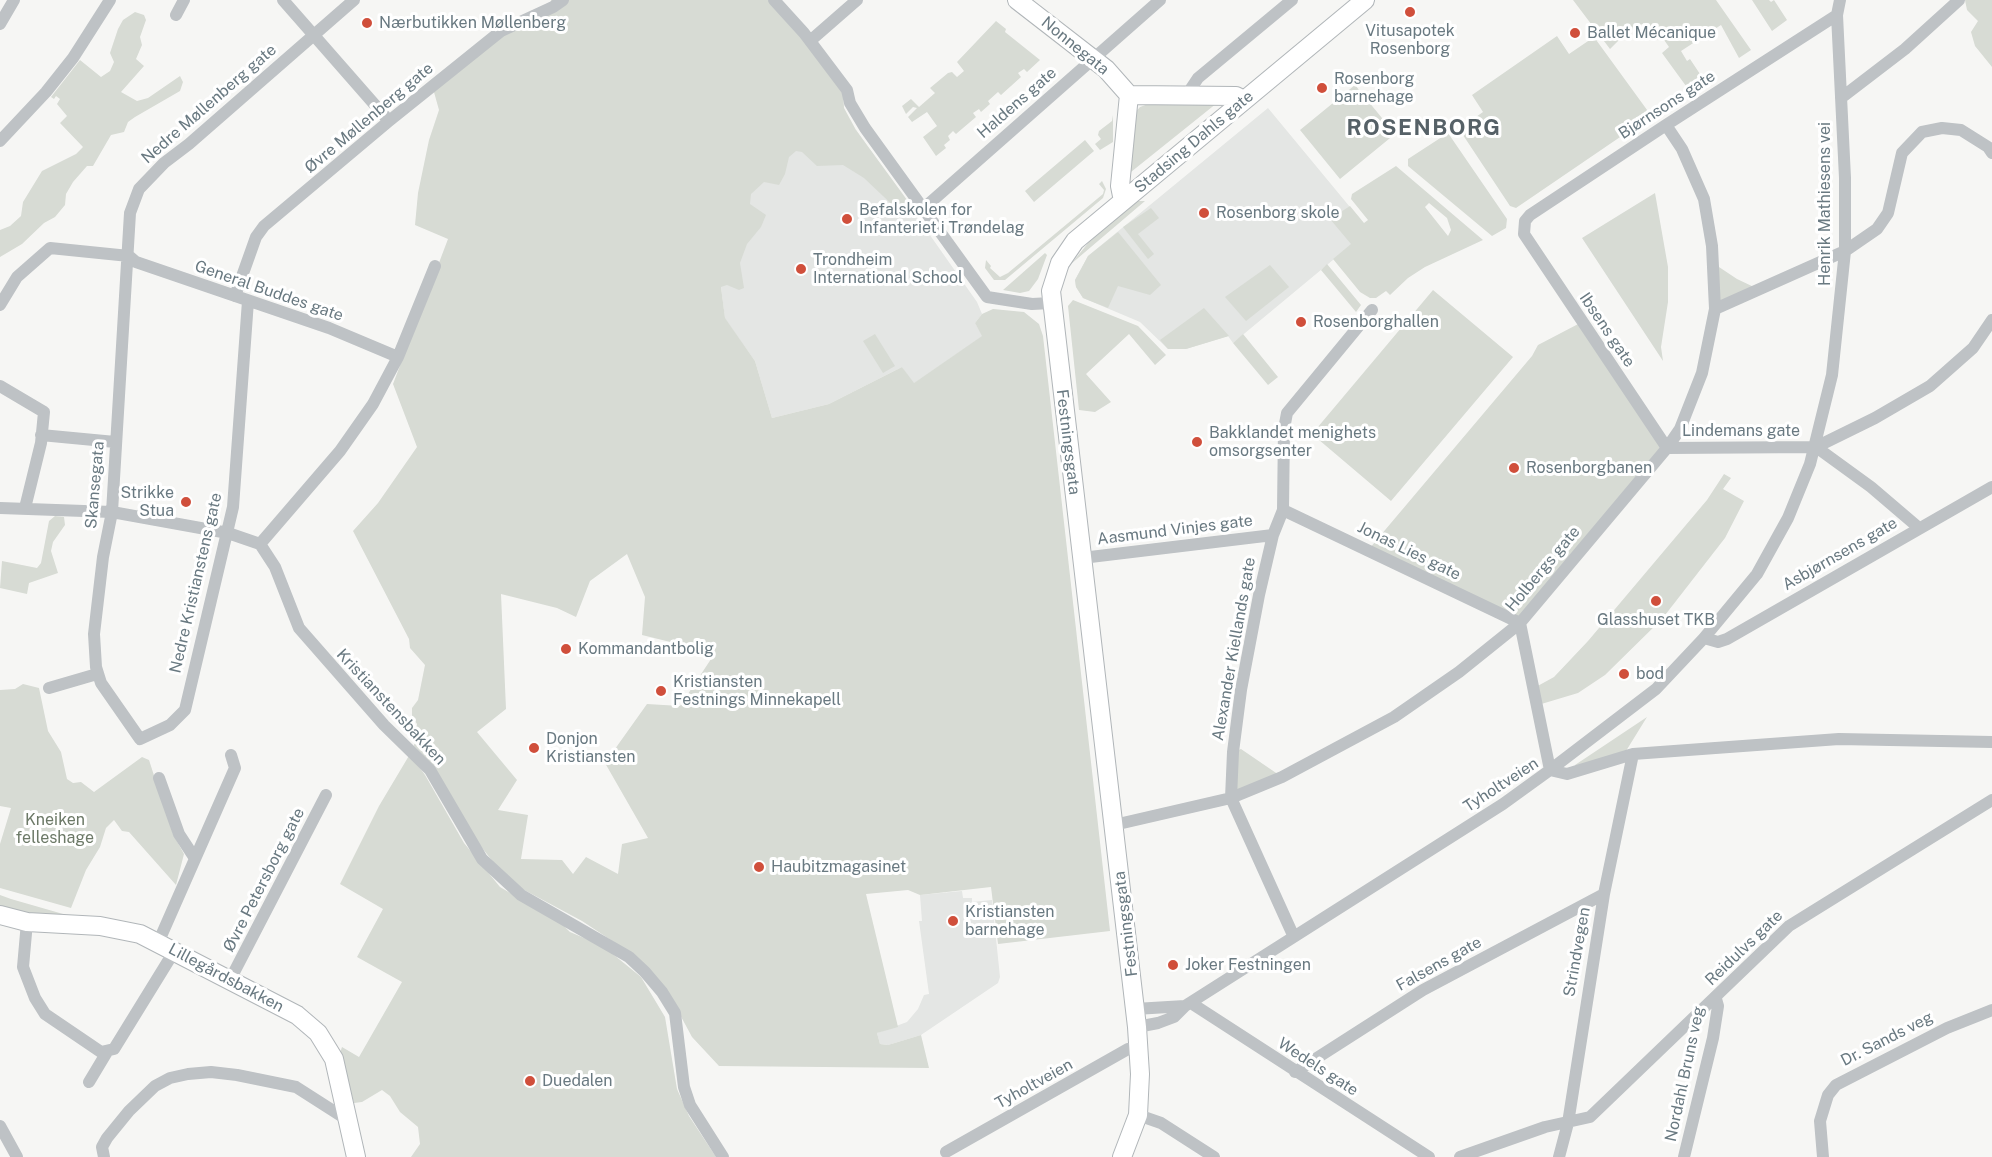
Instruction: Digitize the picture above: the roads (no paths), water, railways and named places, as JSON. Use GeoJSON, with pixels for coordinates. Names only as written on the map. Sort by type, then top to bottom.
{"type":"FeatureCollection","features":[{"type":"Feature","properties":{"kind":"main road","name":"Nonnegata"},"geometry":{"type":"LineString","coordinates":[[1017,0],[1093,59],[1129,95]]}},
{"type":"Feature","properties":{"kind":"main road","name":"Stadsing Dahls gate"},"geometry":{"type":"LineString","coordinates":[[1051,303],[1053,283],[1066,252],[1123,201],[1365,0]]}},
{"type":"Feature","properties":{"kind":"main road"},"geometry":{"type":"LineString","coordinates":[[1123,201],[1120,186],[1129,95],[1236,96],[1244,100]]}},
{"type":"Feature","properties":{"kind":"main road","name":"Festningsgata"},"geometry":{"type":"LineString","coordinates":[[1051,303],[1136,1018],[1138,1115]]}},
{"type":"Feature","properties":{"kind":"main road","name":"Lillegårdsbakken"},"geometry":{"type":"LineString","coordinates":[[0,915],[27,922],[100,926],[140,934],[297,1015],[318,1033],[334,1059],[356,1157]]}},
{"type":"Feature","properties":{"kind":"main road"},"geometry":{"type":"LineString","coordinates":[[1122,1157],[1138,1115]]}},
{"type":"Feature","properties":{"kind":"street"},"geometry":{"type":"LineString","coordinates":[[0,24],[14,0]]}},
{"type":"Feature","properties":{"kind":"street"},"geometry":{"type":"LineString","coordinates":[[0,141],[46,92],[77,53],[110,0]]}},
{"type":"Feature","properties":{"kind":"street"},"geometry":{"type":"LineString","coordinates":[[176,15],[184,0]]}},
{"type":"Feature","properties":{"kind":"street"},"geometry":{"type":"LineString","coordinates":[[283,0],[388,121]]}},
{"type":"Feature","properties":{"kind":"street","name":"Nedre Møllenberg gate"},"geometry":{"type":"LineString","coordinates":[[129,256],[130,213],[144,183],[354,0]]}},
{"type":"Feature","properties":{"kind":"street","name":"Øvre Møllenberg gate"},"geometry":{"type":"LineString","coordinates":[[235,296],[256,237],[264,226],[388,121],[501,31],[563,0]]}},
{"type":"Feature","properties":{"kind":"street"},"geometry":{"type":"LineString","coordinates":[[774,0],[810,41],[847,90],[850,103],[865,128],[987,297],[1032,304],[1051,303]]}},
{"type":"Feature","properties":{"kind":"street"},"geometry":{"type":"LineString","coordinates":[[810,41],[856,0]]}},
{"type":"Feature","properties":{"kind":"street","name":"Haldens gate"},"geometry":{"type":"LineString","coordinates":[[924,208],[1160,0]]}},
{"type":"Feature","properties":{"kind":"street"},"geometry":{"type":"LineString","coordinates":[[1186,96],[1198,78],[1292,0]]}},
{"type":"Feature","properties":{"kind":"street","name":"Henrik Mathiesens vei"},"geometry":{"type":"LineString","coordinates":[[1550,770],[1656,689],[1704,638],[1757,574],[1788,518],[1816,447],[1832,375],[1845,251],[1845,178],[1838,15],[1840,0]]}},
{"type":"Feature","properties":{"kind":"street"},"geometry":{"type":"LineString","coordinates":[[1841,98],[1905,49],[1959,0]]}},
{"type":"Feature","properties":{"kind":"street","name":"Bjørnsons gate"},"geometry":{"type":"LineString","coordinates":[[1523,230],[1530,215],[1838,15]]}},
{"type":"Feature","properties":{"kind":"street","name":"Holbergs gate"},"geometry":{"type":"LineString","coordinates":[[1114,825],[1231,798],[1314,761],[1394,717],[1459,672],[1520,623],[1667,448],[1680,429],[1702,373],[1715,309],[1712,246],[1704,199],[1682,149],[1666,125]]}},
{"type":"Feature","properties":{"kind":"street"},"geometry":{"type":"LineString","coordinates":[[1715,309],[1845,251],[1877,230],[1888,213],[1902,153],[1922,132],[1942,128],[1961,130],[1988,147],[1992,153]]}},
{"type":"Feature","properties":{"kind":"street","name":"Ibsens gate"},"geometry":{"type":"LineString","coordinates":[[1523,230],[1667,448]]}},
{"type":"Feature","properties":{"kind":"street","name":"General Buddes gate"},"geometry":{"type":"LineString","coordinates":[[0,305],[16,277],[50,248],[129,256],[136,262],[329,328],[398,357]]}},
{"type":"Feature","properties":{"kind":"street","name":"Skansegata"},"geometry":{"type":"LineString","coordinates":[[129,256],[112,512],[103,557],[94,634],[100,683],[140,739]]}},
{"type":"Feature","properties":{"kind":"street"},"geometry":{"type":"LineString","coordinates":[[0,508],[112,512],[228,533],[260,544],[340,451],[373,404],[398,357],[435,266]]}},
{"type":"Feature","properties":{"kind":"street","name":"Nedre Kristianstens gate"},"geometry":{"type":"LineString","coordinates":[[140,739],[170,725],[185,710],[228,533],[237,457],[248,302]]}},
{"type":"Feature","properties":{"kind":"street"},"geometry":{"type":"LineString","coordinates":[[1283,510],[1283,448],[1287,413],[1372,310]]}},
{"type":"Feature","properties":{"kind":"street","name":"Lindemans gate"},"geometry":{"type":"LineString","coordinates":[[1667,448],[1816,447],[1875,418],[1930,386],[1973,348],[1992,320]]}},
{"type":"Feature","properties":{"kind":"street"},"geometry":{"type":"LineString","coordinates":[[0,386],[44,412],[25,508]]}},
{"type":"Feature","properties":{"kind":"street"},"geometry":{"type":"LineString","coordinates":[[41,435],[115,442]]}},
{"type":"Feature","properties":{"kind":"street","name":"Lindemans gate"},"geometry":{"type":"LineString","coordinates":[[1816,447],[1871,487],[1919,528]]}},
{"type":"Feature","properties":{"kind":"street","name":"Asbjørnsens gate"},"geometry":{"type":"LineString","coordinates":[[1704,638],[1718,642],[1727,639],[1992,487]]}},
{"type":"Feature","properties":{"kind":"street","name":"Alexander Kiellands gate"},"geometry":{"type":"LineString","coordinates":[[1283,510],[1273,535],[1241,690],[1233,752],[1231,798],[1293,935]]}},
{"type":"Feature","properties":{"kind":"street","name":"Jonas Lies gate"},"geometry":{"type":"LineString","coordinates":[[1283,510],[1520,623]]}},
{"type":"Feature","properties":{"kind":"street","name":"Aasmund Vinjes gate"},"geometry":{"type":"LineString","coordinates":[[1082,558],[1273,535]]}},
{"type":"Feature","properties":{"kind":"street","name":"Kristianstensbakken"},"geometry":{"type":"LineString","coordinates":[[260,544],[275,567],[299,628],[384,725],[430,770],[482,859],[521,895],[629,957],[662,992],[675,1013],[684,1087],[690,1105],[723,1157]]}},
{"type":"Feature","properties":{"kind":"street"},"geometry":{"type":"LineString","coordinates":[[1520,623],[1550,770]]}},
{"type":"Feature","properties":{"kind":"street"},"geometry":{"type":"LineString","coordinates":[[49,688],[98,674]]}},
{"type":"Feature","properties":{"kind":"street","name":"Tyholtveien"},"geometry":{"type":"LineString","coordinates":[[1136,1018],[1158,1023],[1174,1017],[1188,1005],[1293,935],[1503,804],[1550,770],[1567,774],[1633,754],[1839,739],[1992,742]]}},
{"type":"Feature","properties":{"kind":"street","name":"Strindvegen"},"geometry":{"type":"LineString","coordinates":[[1559,1157],[1568,1123],[1604,894],[1633,754]]}},
{"type":"Feature","properties":{"kind":"street"},"geometry":{"type":"LineString","coordinates":[[27,922],[22,967],[35,998],[45,1014],[101,1052],[114,1049],[166,946],[194,857],[235,768],[231,755]]}},
{"type":"Feature","properties":{"kind":"street"},"geometry":{"type":"LineString","coordinates":[[159,778],[179,834],[194,857]]}},
{"type":"Feature","properties":{"kind":"street","name":"Øvre Petersborg gate"},"geometry":{"type":"LineString","coordinates":[[230,980],[326,795]]}},
{"type":"Feature","properties":{"kind":"street","name":"Reidulvs gate"},"geometry":{"type":"LineString","coordinates":[[1460,1157],[1545,1127],[1590,1117],[1716,999],[1789,926],[1992,800]]}},
{"type":"Feature","properties":{"kind":"street","name":"Falsens gate"},"geometry":{"type":"LineString","coordinates":[[1295,1072],[1423,990],[1604,894]]}},
{"type":"Feature","properties":{"kind":"street","name":"Nordahl Bruns veg"},"geometry":{"type":"LineString","coordinates":[[1684,1157],[1713,1038],[1718,1006],[1716,999]]}},
{"type":"Feature","properties":{"kind":"street"},"geometry":{"type":"LineString","coordinates":[[1136,1018],[1188,1005]]}},
{"type":"Feature","properties":{"kind":"street","name":"Wedels gate"},"geometry":{"type":"LineString","coordinates":[[1188,1005],[1429,1157]]}},
{"type":"Feature","properties":{"kind":"street","name":"Dr. Sands veg"},"geometry":{"type":"LineString","coordinates":[[1823,1157],[1820,1120],[1828,1095],[1836,1085],[1947,1028],[1992,1010]]}},
{"type":"Feature","properties":{"kind":"street","name":"Tyholtveien"},"geometry":{"type":"LineString","coordinates":[[958,1157],[946,1152],[1128,1049],[1138,1048]]}},
{"type":"Feature","properties":{"kind":"street"},"geometry":{"type":"LineString","coordinates":[[89,1082],[107,1052]]}},
{"type":"Feature","properties":{"kind":"street"},"geometry":{"type":"LineString","coordinates":[[104,1157],[102,1147],[129,1111],[155,1086],[188,1074],[211,1072],[237,1074],[296,1087],[346,1119]]}},
{"type":"Feature","properties":{"kind":"street"},"geometry":{"type":"LineString","coordinates":[[1138,1115],[1161,1123],[1214,1157]]}},
{"type":"Feature","properties":{"kind":"street"},"geometry":{"type":"LineString","coordinates":[[0,1126],[17,1157]]}},
{"type":"Feature","properties":{"kind":"place","name":"Vitusapotek Rosenborg"},"geometry":{"type":"Point","coordinates":[1410,12]}},
{"type":"Feature","properties":{"kind":"place","name":"Nærbutikken Møllenberg"},"geometry":{"type":"Point","coordinates":[367,23]}},
{"type":"Feature","properties":{"kind":"place","name":"Ballet Mécanique"},"geometry":{"type":"Point","coordinates":[1575,33]}},
{"type":"Feature","properties":{"kind":"place","name":"Rosenborg barnehage"},"geometry":{"type":"Point","coordinates":[1322,88]}},
{"type":"Feature","properties":{"kind":"place","name":"Rosenborg skole"},"geometry":{"type":"Point","coordinates":[1204,213]}},
{"type":"Feature","properties":{"kind":"place","name":"Befalskolen for Infanteriet i Trøndelag"},"geometry":{"type":"Point","coordinates":[847,219]}},
{"type":"Feature","properties":{"kind":"place","name":"Trondheim International School"},"geometry":{"type":"Point","coordinates":[801,269]}},
{"type":"Feature","properties":{"kind":"place","name":"Rosenborghallen"},"geometry":{"type":"Point","coordinates":[1301,322]}},
{"type":"Feature","properties":{"kind":"place","name":"Bakklandet menighets omsorgsenter"},"geometry":{"type":"Point","coordinates":[1197,442]}},
{"type":"Feature","properties":{"kind":"place","name":"Rosenborgbanen"},"geometry":{"type":"Point","coordinates":[1514,468]}},
{"type":"Feature","properties":{"kind":"place","name":"Strikke Stua"},"geometry":{"type":"Point","coordinates":[186,502]}},
{"type":"Feature","properties":{"kind":"place","name":"Glasshuset TKB"},"geometry":{"type":"Point","coordinates":[1656,601]}},
{"type":"Feature","properties":{"kind":"place","name":"Kommandantbolig"},"geometry":{"type":"Point","coordinates":[566,649]}},
{"type":"Feature","properties":{"kind":"place","name":"bod"},"geometry":{"type":"Point","coordinates":[1624,674]}},
{"type":"Feature","properties":{"kind":"place","name":"Kristiansten Festnings Minnekapell"},"geometry":{"type":"Point","coordinates":[661,691]}},
{"type":"Feature","properties":{"kind":"place","name":"Donjon Kristiansten"},"geometry":{"type":"Point","coordinates":[534,748]}},
{"type":"Feature","properties":{"kind":"place","name":"Haubitzmagasinet"},"geometry":{"type":"Point","coordinates":[759,867]}},
{"type":"Feature","properties":{"kind":"place","name":"Kristiansten barnehage"},"geometry":{"type":"Point","coordinates":[953,921]}},
{"type":"Feature","properties":{"kind":"place","name":"Joker Festningen"},"geometry":{"type":"Point","coordinates":[1173,965]}},
{"type":"Feature","properties":{"kind":"place","name":"Duedalen"},"geometry":{"type":"Point","coordinates":[530,1081]}},
{"type":"Feature","properties":{"kind":"district","name":"ROSENBORG"},"geometry":{"type":"Point","coordinates":[1424,128]}},
{"type":"Feature","properties":{"kind":"park label","name":"Kneiken felleshage"},"geometry":{"type":"Point","coordinates":[55,829]}}]}
